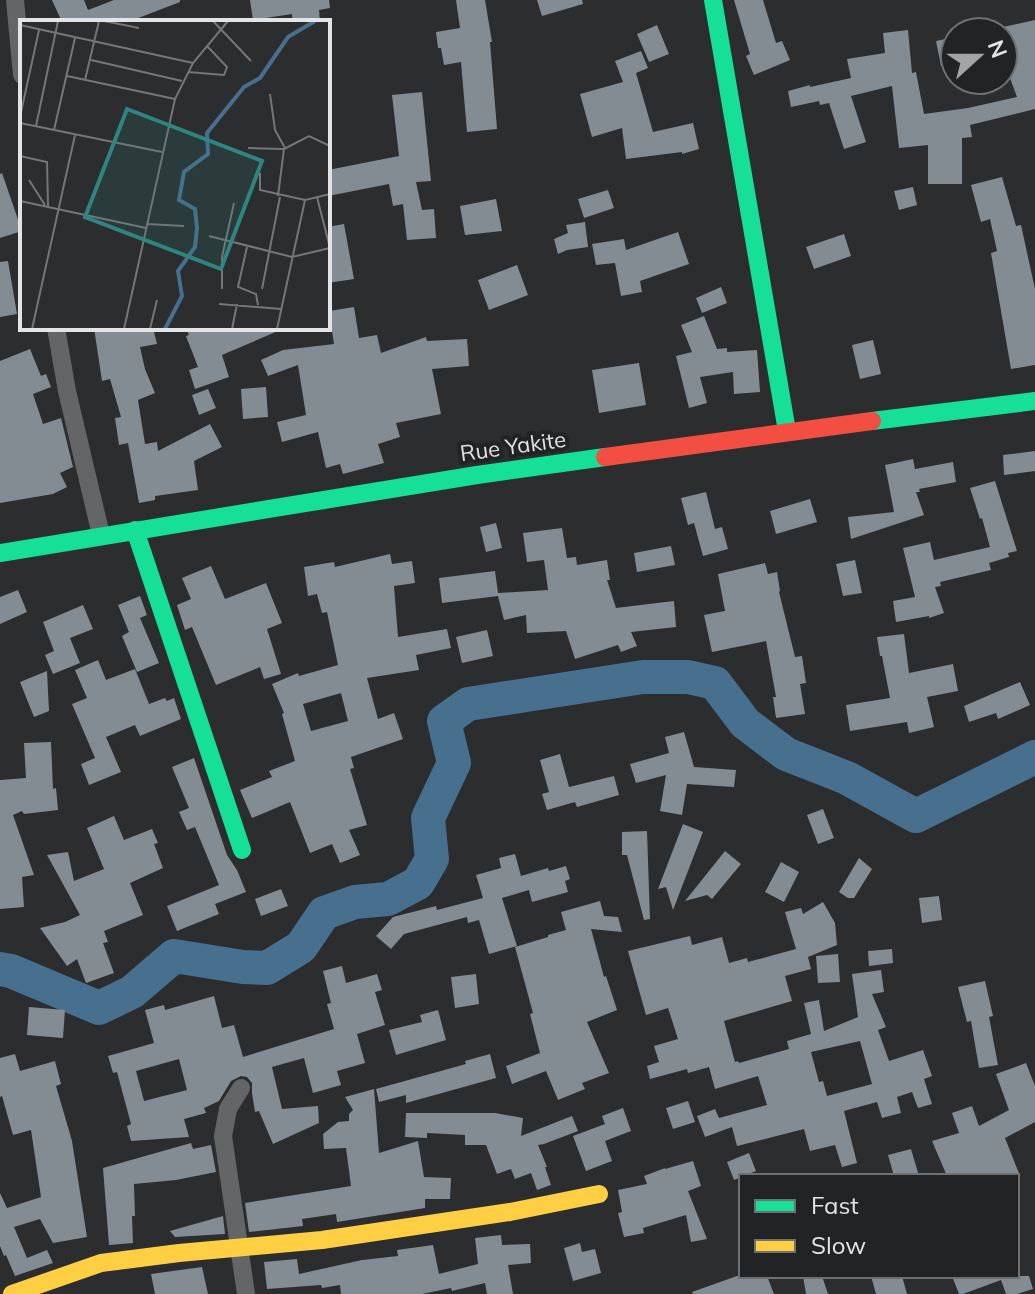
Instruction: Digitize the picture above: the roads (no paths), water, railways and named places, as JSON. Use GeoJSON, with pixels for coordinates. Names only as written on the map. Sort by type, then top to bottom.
{"type":"FeatureCollection","features":[{"type":"Feature","properties":{"kind":"street"},"geometry":{"type":"LineString","coordinates":[[15,0],[20,54]]}},
{"type":"Feature","properties":{"kind":"street"},"geometry":{"type":"LineString","coordinates":[[713,0],[787,431]]}},
{"type":"Feature","properties":{"kind":"street"},"geometry":{"type":"LineString","coordinates":[[56,330],[67,391],[101,535]]}},
{"type":"Feature","properties":{"kind":"street","name":"Rue Yakite"},"geometry":{"type":"LineString","coordinates":[[0,553],[477,475],[787,431],[1035,401]]}},
{"type":"Feature","properties":{"kind":"street"},"geometry":{"type":"LineString","coordinates":[[135,530],[242,850]]}},
{"type":"Feature","properties":{"kind":"street"},"geometry":{"type":"LineString","coordinates":[[241,1088],[228,1109],[223,1136],[246,1294]]}},
{"type":"Feature","properties":{"kind":"street"},"geometry":{"type":"LineString","coordinates":[[12,1294],[101,1263],[322,1240],[483,1216],[599,1194]]}},
{"type":"Feature","properties":{"kind":"waterway"},"geometry":{"type":"LineString","coordinates":[[0,969],[99,1008],[132,992],[174,956],[267,968],[301,947],[324,913],[355,902],[388,899],[418,883],[432,859],[428,818],[454,763],[444,721],[468,704],[643,677],[688,677],[715,683],[745,723],[786,754],[847,778],[916,816],[1035,757]]}}]}
